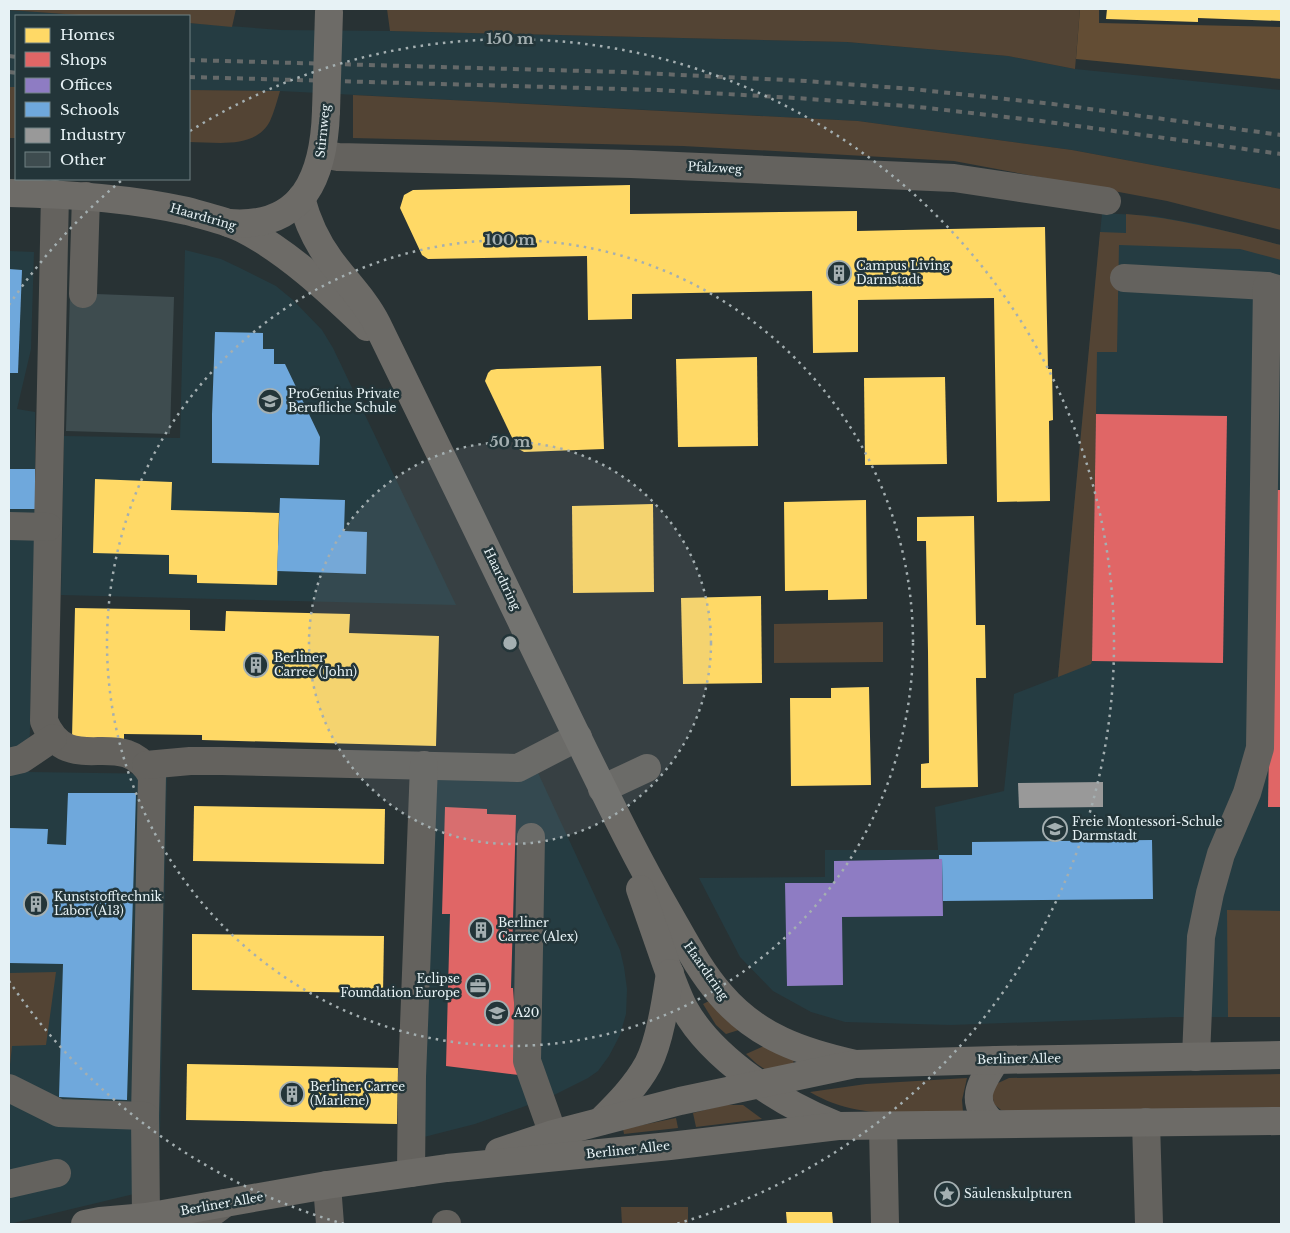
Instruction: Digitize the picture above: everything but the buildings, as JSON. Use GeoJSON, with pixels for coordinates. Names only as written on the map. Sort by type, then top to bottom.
{"type":"FeatureCollection","features":[{"type":"Feature","properties":{"kind":"main road","name":"Stirnweg"},"geometry":{"type":"LineString","coordinates":[[228,222],[255,223],[278,217],[301,198],[314,178],[322,154],[325,132],[329,10]]}},
{"type":"Feature","properties":{"kind":"main road","name":"Haardtring"},"geometry":{"type":"LineString","coordinates":[[9,193],[86,196],[155,204],[228,222],[256,237],[292,262],[334,297],[386,345]]}},
{"type":"Feature","properties":{"kind":"main road","name":"Haardtring"},"geometry":{"type":"LineString","coordinates":[[301,198],[304,212],[316,239],[331,262],[370,311],[614,814],[692,954],[719,993],[735,1011],[766,1034],[798,1049],[855,1064]]}},
{"type":"Feature","properties":{"kind":"main road","name":"Haardtring"},"geometry":{"type":"LineString","coordinates":[[614,814],[684,1008],[702,1034],[759,1084]]}},
{"type":"Feature","properties":{"kind":"main road"},"geometry":{"type":"LineString","coordinates":[[601,1121],[632,1088],[648,1063],[660,1023],[670,973]]}},
{"type":"Feature","properties":{"kind":"main road","name":"Berliner Allee"},"geometry":{"type":"LineString","coordinates":[[447,1168],[553,1134],[680,1100],[855,1064],[1281,1055]]}},
{"type":"Feature","properties":{"kind":"main road"},"geometry":{"type":"LineString","coordinates":[[994,1124],[981,1110],[978,1102],[983,1079],[996,1060]]}},
{"type":"Feature","properties":{"kind":"main road","name":"Berliner Allee"},"geometry":{"type":"LineString","coordinates":[[759,1084],[792,1106],[838,1126]]}},
{"type":"Feature","properties":{"kind":"main road","name":"Berliner Allee"},"geometry":{"type":"LineString","coordinates":[[85,1224],[100,1221],[138,1221],[327,1185],[447,1168],[670,1146],[838,1126],[1281,1121]]}},
{"type":"Feature","properties":{"kind":"lane","name":"Pfalzweg"},"geometry":{"type":"LineString","coordinates":[[322,154],[338,157],[631,164],[954,178],[1107,202]]}},
{"type":"Feature","properties":{"kind":"lane"},"geometry":{"type":"LineString","coordinates":[[54,194],[44,720],[53,738],[63,746],[76,751],[121,752],[135,756],[146,765],[152,776],[145,1116],[138,1221]]}},
{"type":"Feature","properties":{"kind":"lane"},"geometry":{"type":"LineString","coordinates":[[83,294],[86,196]]}},
{"type":"Feature","properties":{"kind":"lane"},"geometry":{"type":"LineString","coordinates":[[1124,278],[1274,288],[1260,748],[1247,793],[1221,854],[1210,893],[1201,938],[1196,1057]]}},
{"type":"Feature","properties":{"kind":"lane"},"geometry":{"type":"LineString","coordinates":[[9,526],[48,527]]}},
{"type":"Feature","properties":{"kind":"lane"},"geometry":{"type":"LineString","coordinates":[[146,765],[190,761],[518,768],[578,737]]}},
{"type":"Feature","properties":{"kind":"lane"},"geometry":{"type":"LineString","coordinates":[[9,762],[22,759],[53,738]]}},
{"type":"Feature","properties":{"kind":"lane"},"geometry":{"type":"LineString","coordinates":[[411,1173],[412,1077],[424,765]]}},
{"type":"Feature","properties":{"kind":"lane"},"geometry":{"type":"LineString","coordinates":[[602,790],[648,768]]}},
{"type":"Feature","properties":{"kind":"lane"},"geometry":{"type":"LineString","coordinates":[[531,837],[527,1061],[553,1134]]}},
{"type":"Feature","properties":{"kind":"lane"},"geometry":{"type":"LineString","coordinates":[[9,1088],[58,1113],[145,1116]]}},
{"type":"Feature","properties":{"kind":"lane"},"geometry":{"type":"LineString","coordinates":[[1146,1122],[1149,1224]]}},
{"type":"Feature","properties":{"kind":"lane"},"geometry":{"type":"LineString","coordinates":[[883,1126],[886,1224]]}},
{"type":"Feature","properties":{"kind":"lane"},"geometry":{"type":"LineString","coordinates":[[9,1184],[57,1173]]}},
{"type":"Feature","properties":{"kind":"lane"},"geometry":{"type":"LineString","coordinates":[[327,1185],[330,1224]]}},
{"type":"Feature","properties":{"kind":"lane"},"geometry":{"type":"LineString","coordinates":[[197,1224],[225,1203]]}},
{"type":"Feature","properties":{"kind":"shaded area"},"geometry":{"type":"Polygon","coordinates":[[[236,9],[232,27],[190,23],[190,15],[78,15],[9,10],[236,9]]]}},
{"type":"Feature","properties":{"kind":"shaded area"},"geometry":{"type":"Polygon","coordinates":[[[387,9],[1080,9],[1075,69],[1008,56],[847,42],[390,31],[387,9]]]}},
{"type":"Feature","properties":{"kind":"shaded area"},"geometry":{"type":"Polygon","coordinates":[[[1080,9],[1099,9],[1099,23],[1281,27],[1281,79],[1076,59],[1080,9]]]}},
{"type":"Feature","properties":{"kind":"shaded area"},"geometry":{"type":"Polygon","coordinates":[[[9,10],[78,15],[15,15],[15,87],[9,87],[9,10]]]}},
{"type":"Feature","properties":{"kind":"shaded area"},"geometry":{"type":"Polygon","coordinates":[[[190,23],[281,30],[847,42],[1008,56],[1075,69],[1281,90],[1281,189],[1072,150],[858,121],[280,91],[190,90],[190,23]]]}},
{"type":"Feature","properties":{"kind":"shaded area"},"geometry":{"type":"Polygon","coordinates":[[[9,87],[15,87],[15,138],[9,138],[9,87]]]}},
{"type":"Feature","properties":{"kind":"shaded area"},"geometry":{"type":"Polygon","coordinates":[[[190,90],[280,91],[270,121],[263,130],[255,137],[223,143],[190,142],[190,90]]]}},
{"type":"Feature","properties":{"kind":"shaded area"},"geometry":{"type":"Polygon","coordinates":[[[353,95],[858,121],[1072,150],[1281,189],[1281,230],[1167,201],[954,161],[683,146],[353,138],[353,95]]]}},
{"type":"Feature","properties":{"kind":"shaded area"},"geometry":{"type":"Polygon","coordinates":[[[1102,213],[1154,216],[1198,224],[1281,245],[1281,1017],[1174,1017],[951,1025],[845,1022],[811,1012],[773,991],[740,957],[699,878],[825,877],[825,850],[938,850],[935,807],[1004,791],[1014,694],[1058,677],[1102,213]]]}},
{"type":"Feature","properties":{"kind":"shaded area"},"geometry":{"type":"Polygon","coordinates":[[[1126,214],[1185,222],[1281,245],[1281,260],[1240,249],[1119,245],[1117,352],[1097,352],[1092,661],[1091,664],[1058,677],[1100,232],[1126,233],[1126,214]]]}},
{"type":"Feature","properties":{"kind":"shaded area","name":"ProGenius Private Berufliche Schule"},"geometry":{"type":"Polygon","coordinates":[[[185,250],[221,259],[276,286],[293,300],[322,330],[333,348],[456,605],[61,595],[64,436],[180,438],[185,250]]]}},
{"type":"Feature","properties":{"kind":"shaded area"},"geometry":{"type":"Polygon","coordinates":[[[9,251],[34,252],[31,349],[17,409],[35,412],[35,509],[29,772],[167,774],[159,1188],[9,1224],[9,251]]]}},
{"type":"Feature","properties":{"kind":"shaded area"},"geometry":{"type":"Polygon","coordinates":[[[883,622],[883,662],[774,663],[774,624],[883,622]]]}},
{"type":"Feature","properties":{"kind":"shaded area"},"geometry":{"type":"Polygon","coordinates":[[[527,749],[620,950],[627,989],[626,1014],[620,1035],[609,1056],[598,1071],[588,1078],[548,1098],[475,1124],[424,1137],[431,775],[476,775],[527,749]]]}},
{"type":"Feature","properties":{"kind":"shaded area"},"geometry":{"type":"Polygon","coordinates":[[[1227,910],[1281,911],[1281,1017],[1228,1017],[1227,910]]]}},
{"type":"Feature","properties":{"kind":"shaded area"},"geometry":{"type":"Polygon","coordinates":[[[56,972],[46,1045],[12,1046],[9,1074],[9,973],[56,972]]]}},
{"type":"Feature","properties":{"kind":"shaded area"},"geometry":{"type":"Polygon","coordinates":[[[709,1001],[742,1029],[726,1034],[716,1025],[703,1004],[709,1001]]]}},
{"type":"Feature","properties":{"kind":"shaded area"},"geometry":{"type":"Polygon","coordinates":[[[764,1046],[794,1060],[792,1067],[769,1072],[746,1054],[764,1046]]]}},
{"type":"Feature","properties":{"kind":"shaded area"},"geometry":{"type":"Polygon","coordinates":[[[1281,1074],[1281,1107],[1013,1112],[1001,1110],[994,1104],[992,1094],[996,1084],[1009,1078],[1281,1074]]]}},
{"type":"Feature","properties":{"kind":"shaded area"},"geometry":{"type":"Polygon","coordinates":[[[967,1078],[962,1100],[963,1112],[884,1113],[865,1111],[828,1101],[810,1092],[866,1084],[967,1078]]]}},
{"type":"Feature","properties":{"kind":"shaded area"},"geometry":{"type":"Polygon","coordinates":[[[724,1105],[743,1105],[762,1119],[696,1127],[693,1113],[724,1105]]]}},
{"type":"Feature","properties":{"kind":"shaded area"},"geometry":{"type":"Polygon","coordinates":[[[676,1118],[678,1128],[624,1134],[623,1129],[676,1118]]]}},
{"type":"Feature","properties":{"kind":"shaded area"},"geometry":{"type":"Polygon","coordinates":[[[621,1207],[688,1207],[688,1224],[622,1224],[621,1207]]]}},
{"type":"Feature","properties":{"kind":"railway"},"geometry":{"type":"LineString","coordinates":[[9,56],[15,57]]}},
{"type":"Feature","properties":{"kind":"railway"},"geometry":{"type":"LineString","coordinates":[[190,60],[620,72],[806,81],[912,89],[1053,104],[1281,135]]}},
{"type":"Feature","properties":{"kind":"railway"},"geometry":{"type":"LineString","coordinates":[[9,72],[15,73]]}},
{"type":"Feature","properties":{"kind":"railway"},"geometry":{"type":"LineString","coordinates":[[190,77],[657,90],[796,98],[919,107],[1041,121],[1281,154]]}},
{"type":"Feature","properties":{"kind":"place","name":"Campus Living Darmstadt"},"geometry":{"type":"Point","coordinates":[839,273]}},
{"type":"Feature","properties":{"kind":"place","name":"ProGenius Private Berufliche Schule"},"geometry":{"type":"Point","coordinates":[270,401]}},
{"type":"Feature","properties":{"kind":"place","name":"Berliner Carree (John)"},"geometry":{"type":"Point","coordinates":[256,665]}},
{"type":"Feature","properties":{"kind":"place","name":"Freie Montessori-Schule Darmstadt"},"geometry":{"type":"Point","coordinates":[1055,829]}},
{"type":"Feature","properties":{"kind":"place","name":"Kunststofftechnik Labor (A13)"},"geometry":{"type":"Point","coordinates":[36,904]}},
{"type":"Feature","properties":{"kind":"place","name":"Berliner Carree (Alex)"},"geometry":{"type":"Point","coordinates":[481,930]}},
{"type":"Feature","properties":{"kind":"place","name":"Eclipse Foundation Europe"},"geometry":{"type":"Point","coordinates":[478,986]}},
{"type":"Feature","properties":{"kind":"place","name":"A20"},"geometry":{"type":"Point","coordinates":[497,1013]}},
{"type":"Feature","properties":{"kind":"place","name":"Berliner Carree (Marlene)"},"geometry":{"type":"Point","coordinates":[292,1094]}},
{"type":"Feature","properties":{"kind":"place","name":"Säulenskulpturen"},"geometry":{"type":"Point","coordinates":[947,1194]}}]}
